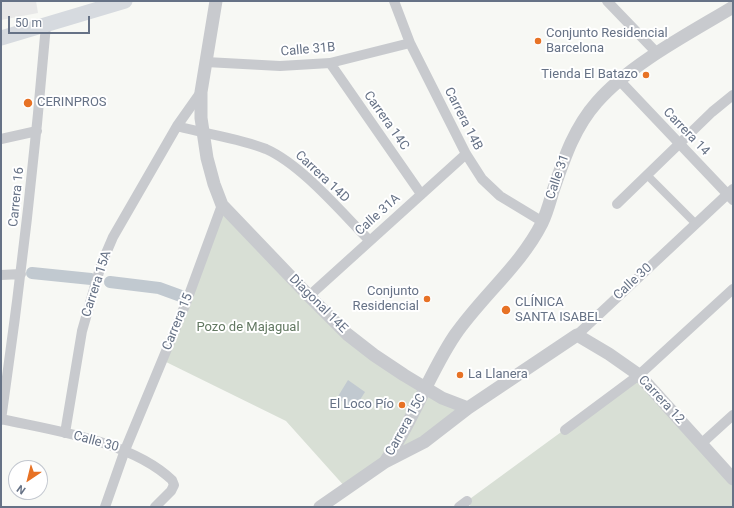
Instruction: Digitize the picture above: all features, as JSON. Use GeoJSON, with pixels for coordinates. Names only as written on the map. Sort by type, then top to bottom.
{"type":"FeatureCollection","features":[{"type":"Feature","properties":{"kind":"main road"},"geometry":{"type":"LineString","coordinates":[[1,38],[125,1]]}},
{"type":"Feature","properties":{"kind":"street","name":"Carrera 15A"},"geometry":{"type":"LineString","coordinates":[[203,133],[201,92],[216,1]]}},
{"type":"Feature","properties":{"kind":"street","name":"Carrera 14B"},"geometry":{"type":"LineString","coordinates":[[394,1],[410,43],[466,154],[482,179],[500,196],[543,222]]}},
{"type":"Feature","properties":{"kind":"street"},"geometry":{"type":"LineString","coordinates":[[606,1],[657,53]]}},
{"type":"Feature","properties":{"kind":"street","name":"Calle 31"},"geometry":{"type":"LineString","coordinates":[[426,388],[441,357],[456,334],[529,245],[543,222],[569,146],[581,124],[597,102],[620,81],[657,53],[733,7]]}},
{"type":"Feature","properties":{"kind":"street","name":"Carrera 16"},"geometry":{"type":"LineString","coordinates":[[1,419],[21,274],[37,131],[46,25]]}},
{"type":"Feature","properties":{"kind":"street","name":"Calle 31B"},"geometry":{"type":"LineString","coordinates":[[206,62],[280,66],[330,63],[410,43]]}},
{"type":"Feature","properties":{"kind":"street","name":"Carrera 14C"},"geometry":{"type":"LineString","coordinates":[[330,63],[421,194]]}},
{"type":"Feature","properties":{"kind":"street","name":"Carrera 14"},"geometry":{"type":"LineString","coordinates":[[620,81],[679,144],[731,195]]}},
{"type":"Feature","properties":{"kind":"street","name":"Carrera 15A"},"geometry":{"type":"LineString","coordinates":[[65,433],[82,331],[101,265],[113,237],[177,126],[201,92]]}},
{"type":"Feature","properties":{"kind":"street"},"geometry":{"type":"LineString","coordinates":[[617,204],[679,144],[733,95]]}},
{"type":"Feature","properties":{"kind":"street"},"geometry":{"type":"LineString","coordinates":[[177,126],[203,133],[214,184],[222,204]]}},
{"type":"Feature","properties":{"kind":"street"},"geometry":{"type":"LineString","coordinates":[[1,139],[37,131]]}},
{"type":"Feature","properties":{"kind":"street","name":"Carrera 14D"},"geometry":{"type":"LineString","coordinates":[[203,133],[265,149],[280,156],[297,169],[369,240]]}},
{"type":"Feature","properties":{"kind":"street","name":"Calle 31A"},"geometry":{"type":"LineString","coordinates":[[309,296],[369,240],[466,154]]}},
{"type":"Feature","properties":{"kind":"street"},"geometry":{"type":"LineString","coordinates":[[647,175],[696,224]]}},
{"type":"Feature","properties":{"kind":"street","name":"Calle 30"},"geometry":{"type":"LineString","coordinates":[[468,408],[577,335],[696,224],[731,195]]}},
{"type":"Feature","properties":{"kind":"street","name":"Diagonal 14E"},"geometry":{"type":"LineString","coordinates":[[222,204],[347,334],[374,355],[426,388],[450,402],[468,408]]}},
{"type":"Feature","properties":{"kind":"street","name":"Carrera 15"},"geometry":{"type":"LineString","coordinates":[[105,507],[125,450],[186,304],[222,204]]}},
{"type":"Feature","properties":{"kind":"street"},"geometry":{"type":"LineString","coordinates":[[1,275],[21,274]]}},
{"type":"Feature","properties":{"kind":"street"},"geometry":{"type":"LineString","coordinates":[[565,430],[639,375],[733,289]]}},
{"type":"Feature","properties":{"kind":"street","name":"Carrera 12"},"geometry":{"type":"LineString","coordinates":[[577,335],[609,354],[639,375],[733,478]]}},
{"type":"Feature","properties":{"kind":"street","name":"Carrera 15C"},"geometry":{"type":"LineString","coordinates":[[385,462],[410,421],[426,388]]}},
{"type":"Feature","properties":{"kind":"street","name":"Carrera 15C"},"geometry":{"type":"LineString","coordinates":[[320,507],[385,462],[424,442],[468,408]]}},
{"type":"Feature","properties":{"kind":"street"},"geometry":{"type":"LineString","coordinates":[[702,443],[733,415]]}},
{"type":"Feature","properties":{"kind":"street","name":"Calle 30"},"geometry":{"type":"LineString","coordinates":[[1,419],[65,433],[125,450],[167,475],[172,480],[174,485],[171,491],[155,507]]}},
{"type":"Feature","properties":{"kind":"street"},"geometry":{"type":"LineString","coordinates":[[410,421],[413,431],[424,442]]}},
{"type":"Feature","properties":{"kind":"shaded area"},"geometry":{"type":"Polygon","coordinates":[[[1,1],[36,1],[38,13],[1,20],[1,1]]]}},
{"type":"Feature","properties":{"kind":"shaded area"},"geometry":{"type":"Polygon","coordinates":[[[348,380],[365,392],[354,409],[337,398],[348,380]]]}},
{"type":"Feature","properties":{"kind":"green space","name":"Pozo de Majagual"},"geometry":{"type":"Polygon","coordinates":[[[225,201],[347,334],[468,408],[346,488],[286,421],[162,360],[225,201]]]}},
{"type":"Feature","properties":{"kind":"green space"},"geometry":{"type":"Polygon","coordinates":[[[639,375],[733,479],[733,507],[471,507],[467,501],[639,375]]]}},
{"type":"Feature","properties":{"kind":"waterway"},"geometry":{"type":"LineString","coordinates":[[32,273],[91,279]]}},
{"type":"Feature","properties":{"kind":"waterway"},"geometry":{"type":"LineString","coordinates":[[110,282],[159,288],[181,296]]}},
{"type":"Feature","properties":{"kind":"place","name":"Conjunto Residencial Barcelona"},"geometry":{"type":"Point","coordinates":[538,41]}},
{"type":"Feature","properties":{"kind":"place","name":"Tienda El Batazo"},"geometry":{"type":"Point","coordinates":[646,75]}},
{"type":"Feature","properties":{"kind":"place","name":"CERINPROS"},"geometry":{"type":"Point","coordinates":[28,103]}},
{"type":"Feature","properties":{"kind":"place","name":"Conjunto Residencial"},"geometry":{"type":"Point","coordinates":[427,299]}},
{"type":"Feature","properties":{"kind":"place","name":"CLÍNICA SANTA ISABEL"},"geometry":{"type":"Point","coordinates":[506,310]}},
{"type":"Feature","properties":{"kind":"place","name":"La Llanera"},"geometry":{"type":"Point","coordinates":[460,375]}},
{"type":"Feature","properties":{"kind":"place","name":"El Loco Pío"},"geometry":{"type":"Point","coordinates":[402,405]}}]}
